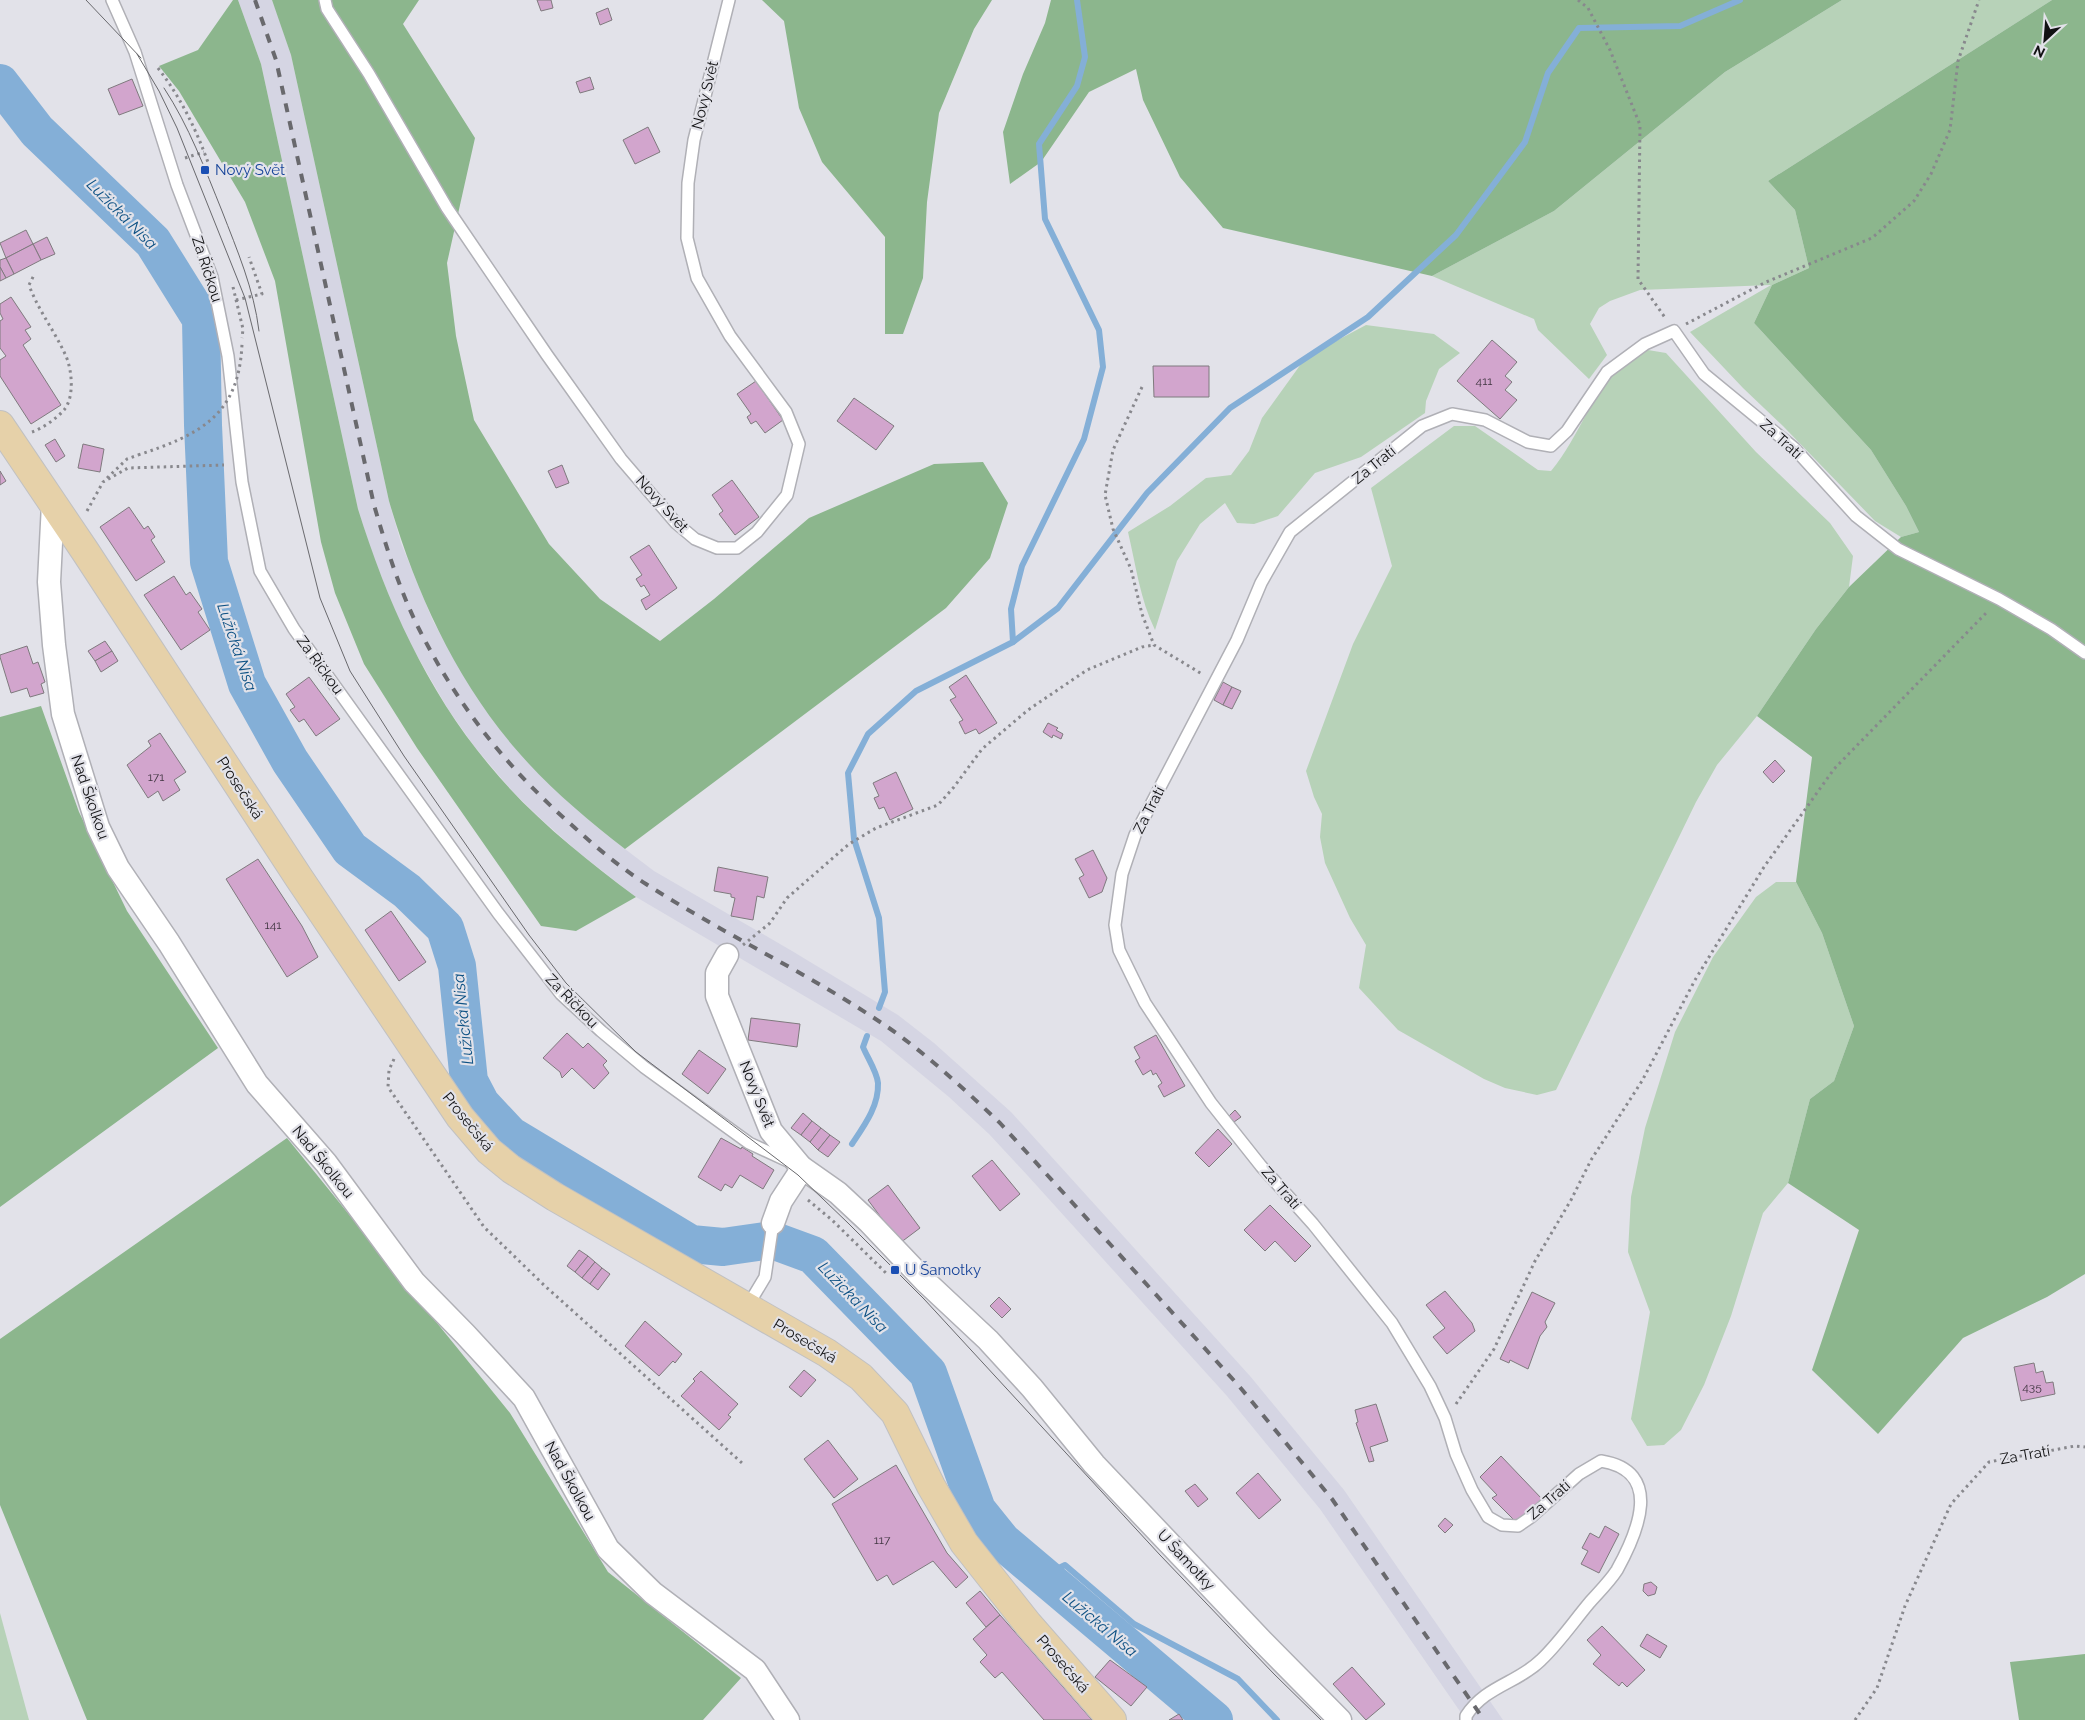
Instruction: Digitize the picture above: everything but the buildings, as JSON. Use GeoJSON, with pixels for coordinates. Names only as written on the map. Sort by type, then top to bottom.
{"type":"FeatureCollection","features":[{"type":"Feature","properties":{"kind":"main road","name":"Prosečská"},"geometry":{"type":"LineString","coordinates":[[6,434],[298,878],[460,1117],[497,1157],[555,1196],[827,1353],[861,1377],[896,1413],[931,1486],[964,1543],[1028,1624],[1112,1720]]}},
{"type":"Feature","properties":{"kind":"street","name":"Nad Školkou"},"geometry":{"type":"LineString","coordinates":[[53,504],[49,582],[54,645],[63,714],[98,828],[118,868],[169,943],[257,1084],[326,1163],[414,1282],[524,1398],[608,1549],[653,1593],[755,1670],[788,1720]]}},
{"type":"Feature","properties":{"kind":"street","name":"Nový Svět"},"geometry":{"type":"LineString","coordinates":[[727,955],[717,973],[717,996],[771,1130],[801,1166]]}},
{"type":"Feature","properties":{"kind":"street"},"geometry":{"type":"LineString","coordinates":[[773,1223],[780,1201],[798,1175],[801,1166]]}},
{"type":"Feature","properties":{"kind":"street","name":"U Šamotky"},"geometry":{"type":"LineString","coordinates":[[801,1166],[838,1193],[925,1281],[988,1340],[1032,1388],[1094,1464],[1262,1641],[1340,1720]]}},
{"type":"Feature","properties":{"kind":"lane","name":"Za Říčkou"},"geometry":{"type":"LineString","coordinates":[[112,0],[135,52],[177,185],[212,277],[228,356],[242,482],[260,571],[294,629],[498,913],[561,994],[644,1067],[749,1143],[801,1166]]}},
{"type":"Feature","properties":{"kind":"lane","name":"Nový Svět"},"geometry":{"type":"LineString","coordinates":[[325,0],[328,9],[369,74],[447,208],[558,371],[621,459],[676,523],[696,539],[717,548],[737,548],[757,532],[787,494],[799,444],[786,412],[730,336],[697,278],[687,238],[688,183],[694,140],[729,0]]}},
{"type":"Feature","properties":{"kind":"lane","name":"Za Tratí"},"geometry":{"type":"LineString","coordinates":[[1466,1720],[1466,1716],[1473,1704],[1495,1688],[1540,1662],[1616,1571],[1640,1516],[1642,1498],[1638,1486],[1629,1471],[1617,1463],[1601,1461],[1579,1474],[1531,1517],[1518,1526],[1502,1526],[1488,1517],[1472,1490],[1456,1454],[1445,1418],[1430,1386],[1392,1322],[1211,1103],[1145,1003],[1119,950],[1115,925],[1122,874],[1135,835],[1237,640],[1261,583],[1290,532],[1422,426],[1452,414],[1485,420],[1528,442],[1551,446],[1567,431],[1607,372],[1644,344],[1674,331],[1704,374],[1794,448],[1856,516],[1898,548],[2051,628],[2085,653]]}},
{"type":"Feature","properties":{"kind":"lane"},"geometry":{"type":"LineString","coordinates":[[747,1307],[765,1277],[770,1255],[773,1223]]}},
{"type":"Feature","properties":{"kind":"path"},"geometry":{"type":"LineString","coordinates":[[1578,0],[1588,8],[1610,50],[1640,125],[1638,279],[1674,331],[1766,282],[1872,238],[1914,200],[1931,174],[1950,130],[1958,61],[1979,0]]}},
{"type":"Feature","properties":{"kind":"path"},"geometry":{"type":"LineString","coordinates":[[153,61],[184,106],[199,136],[209,165]]}},
{"type":"Feature","properties":{"kind":"path"},"geometry":{"type":"LineString","coordinates":[[236,300],[262,294],[249,257]]}},
{"type":"Feature","properties":{"kind":"path"},"geometry":{"type":"LineString","coordinates":[[6,434],[39,429],[64,409],[69,399],[71,376],[66,356],[35,301],[29,285],[34,275]]}},
{"type":"Feature","properties":{"kind":"path"},"geometry":{"type":"LineString","coordinates":[[88,517],[87,510],[103,482],[126,459],[177,442],[200,430],[217,414],[236,382],[241,366],[242,329],[233,286]]}},
{"type":"Feature","properties":{"kind":"path"},"geometry":{"type":"LineString","coordinates":[[1142,387],[1113,450],[1105,495],[1113,530],[1130,569],[1142,614],[1154,645],[1216,682]]}},
{"type":"Feature","properties":{"kind":"path"},"geometry":{"type":"LineString","coordinates":[[103,482],[128,468],[230,465]]}},
{"type":"Feature","properties":{"kind":"path"},"geometry":{"type":"LineString","coordinates":[[1445,1418],[1494,1349],[1535,1261],[1592,1160],[1642,1081],[1695,980],[1764,867],[1834,769],[1999,600]]}},
{"type":"Feature","properties":{"kind":"path"},"geometry":{"type":"LineString","coordinates":[[727,955],[770,924],[787,898],[849,844],[876,828],[938,805],[982,749],[1028,710],[1087,670],[1142,647],[1154,645]]}},
{"type":"Feature","properties":{"kind":"path"},"geometry":{"type":"LineString","coordinates":[[411,1044],[394,1057],[389,1070],[388,1087],[484,1227],[545,1286],[742,1463]]}},
{"type":"Feature","properties":{"kind":"path"},"geometry":{"type":"LineString","coordinates":[[790,1186],[832,1220],[884,1273],[890,1275]]}},
{"type":"Feature","properties":{"kind":"path","name":"Za Tratí"},"geometry":{"type":"LineString","coordinates":[[1854,1720],[1877,1688],[1905,1606],[1951,1504],[1989,1462],[2075,1446],[2085,1447]]}},
{"type":"Feature","properties":{"kind":"shaded area"},"geometry":{"type":"Polygon","coordinates":[[[238,0],[272,0],[278,16],[291,55],[389,501],[401,543],[433,621],[474,692],[499,728],[536,771],[597,827],[654,871],[898,1015],[934,1043],[1011,1112],[1250,1376],[1344,1490],[1503,1720],[1466,1720],[1320,1509],[1227,1396],[989,1134],[949,1097],[881,1041],[636,897],[624,888],[577,851],[541,819],[513,792],[474,746],[448,709],[405,635],[372,553],[358,509],[261,64],[238,0]]]}},
{"type":"Feature","properties":{"kind":"green space"},"geometry":{"type":"Polygon","coordinates":[[[233,0],[238,0],[261,64],[358,509],[369,544],[396,611],[428,676],[467,737],[490,766],[523,802],[559,836],[636,897],[576,931],[541,926],[417,748],[364,664],[335,593],[321,542],[275,281],[245,202],[179,91],[159,66],[198,50],[233,0]]]}},
{"type":"Feature","properties":{"kind":"green space"},"geometry":{"type":"Polygon","coordinates":[[[272,0],[419,0],[403,24],[475,138],[447,263],[456,336],[474,420],[549,544],[600,599],[660,641],[714,599],[809,518],[934,464],[983,462],[1008,503],[990,558],[946,608],[625,849],[566,800],[513,746],[472,690],[438,630],[424,599],[399,534],[389,501],[291,55],[272,0]]]}},
{"type":"Feature","properties":{"kind":"green space"},"geometry":{"type":"Polygon","coordinates":[[[762,0],[992,0],[974,29],[939,113],[927,202],[923,278],[903,334],[885,334],[885,237],[822,162],[799,108],[784,21],[762,0]]]}},
{"type":"Feature","properties":{"kind":"green space"},"geometry":{"type":"Polygon","coordinates":[[[1051,0],[1842,0],[1725,72],[1554,211],[1432,276],[1223,228],[1180,177],[1143,100],[1136,69],[1089,92],[1041,162],[1010,184],[1003,132],[1023,74],[1045,23],[1051,0]]]}},
{"type":"Feature","properties":{"kind":"green space"},"geometry":{"type":"Polygon","coordinates":[[[1842,0],[2052,0],[1768,181],[1795,210],[1809,268],[1772,285],[1754,323],[1871,450],[1906,506],[1919,532],[1901,537],[1875,521],[1690,332],[1771,285],[1640,290],[1610,301],[1599,308],[1590,324],[1607,355],[1589,379],[1538,330],[1534,319],[1432,276],[1554,211],[1725,72],[1842,0]]]}},
{"type":"Feature","properties":{"kind":"green space"},"geometry":{"type":"Polygon","coordinates":[[[2052,0],[2085,0],[2085,1274],[2047,1297],[1963,1338],[1878,1434],[1812,1370],[1859,1230],[1788,1183],[1810,1099],[1834,1081],[1854,1026],[1822,933],[1796,882],[1812,757],[1757,716],[1816,629],[1849,587],[1901,537],[1919,532],[1906,506],[1871,450],[1754,323],[1772,285],[1809,268],[1795,210],[1768,181],[2052,0]]]}},
{"type":"Feature","properties":{"kind":"green space"},"geometry":{"type":"Polygon","coordinates":[[[1366,325],[1434,334],[1460,353],[1439,369],[1426,401],[1425,413],[1361,457],[1315,473],[1278,516],[1254,524],[1237,523],[1225,503],[1200,524],[1177,561],[1155,630],[1142,594],[1128,532],[1170,506],[1206,478],[1231,475],[1249,451],[1262,418],[1306,357],[1366,325]]]}},
{"type":"Feature","properties":{"kind":"green space"},"geometry":{"type":"Polygon","coordinates":[[[1648,350],[1666,353],[1756,452],[1830,523],[1853,556],[1849,587],[1816,629],[1757,716],[1717,765],[1696,802],[1556,1090],[1537,1095],[1505,1088],[1484,1079],[1398,1030],[1359,988],[1366,945],[1350,918],[1325,863],[1320,837],[1322,814],[1314,797],[1306,771],[1353,644],[1392,566],[1371,488],[1454,426],[1475,426],[1538,470],[1551,471],[1571,443],[1607,382],[1618,369],[1633,357],[1648,350]]]}},
{"type":"Feature","properties":{"kind":"green space"},"geometry":{"type":"Polygon","coordinates":[[[41,706],[79,812],[127,911],[218,1048],[0,1207],[0,717],[41,706]]]}},
{"type":"Feature","properties":{"kind":"green space"},"geometry":{"type":"Polygon","coordinates":[[[1776,882],[1796,882],[1822,933],[1854,1026],[1834,1081],[1810,1099],[1788,1183],[1763,1213],[1731,1316],[1704,1385],[1681,1430],[1664,1445],[1647,1446],[1631,1419],[1650,1312],[1628,1252],[1631,1197],[1645,1128],[1675,1032],[1713,957],[1756,897],[1776,882]]]}},
{"type":"Feature","properties":{"kind":"green space"},"geometry":{"type":"Polygon","coordinates":[[[287,1138],[510,1413],[608,1572],[741,1678],[703,1720],[87,1720],[0,1505],[0,1339],[287,1138]]]}},
{"type":"Feature","properties":{"kind":"green space"},"geometry":{"type":"Polygon","coordinates":[[[0,1613],[29,1720],[0,1720],[0,1613]]]}},
{"type":"Feature","properties":{"kind":"green space"},"geometry":{"type":"Polygon","coordinates":[[[2085,1654],[2085,1720],[2019,1720],[2010,1662],[2085,1654]]]}},
{"type":"Feature","properties":{"kind":"waterway"},"geometry":{"type":"LineString","coordinates":[[879,1008],[885,992],[879,918],[854,839],[848,773],[868,734],[916,691],[1013,642],[1011,609],[1022,566],[1084,439],[1103,367],[1099,330],[1045,219],[1039,144],[1077,86],[1085,57],[1077,0]]}},
{"type":"Feature","properties":{"kind":"waterway"},"geometry":{"type":"LineString","coordinates":[[1013,642],[1058,608],[1147,493],[1230,408],[1368,317],[1456,235],[1525,142],[1548,73],[1579,28],[1680,26],[1740,0]]}},
{"type":"Feature","properties":{"kind":"waterway","name":"Lužická Nisa"},"geometry":{"type":"LineString","coordinates":[[0,83],[37,131],[153,242],[201,319],[209,562],[247,684],[290,761],[350,849],[407,891],[445,928],[457,966],[469,1081],[481,1104],[510,1135],[691,1244],[723,1247],[772,1240],[813,1255],[928,1373],[977,1510],[1002,1541],[1214,1720]]}},
{"type":"Feature","properties":{"kind":"waterway"},"geometry":{"type":"LineString","coordinates":[[852,1144],[870,1115],[878,1091],[876,1074],[863,1047],[867,1036]]}},
{"type":"Feature","properties":{"kind":"waterway"},"geometry":{"type":"LineString","coordinates":[[1042,1576],[1065,1565],[1134,1624],[1238,1679],[1277,1720]]}},
{"type":"Feature","properties":{"kind":"tram line"},"geometry":{"type":"LineString","coordinates":[[86,0],[141,58]]}},
{"type":"Feature","properties":{"kind":"tram line"},"geometry":{"type":"LineString","coordinates":[[137,54],[159,91],[177,128],[245,298],[320,598],[350,671],[404,756],[529,935],[566,983],[636,1052],[798,1175],[848,1223],[924,1299],[1160,1555],[1274,1674],[1321,1720]]}},
{"type":"Feature","properties":{"kind":"tram line"},"geometry":{"type":"LineString","coordinates":[[164,88],[189,133],[222,211],[249,285],[259,331]]}},
{"type":"Feature","properties":{"kind":"railway"},"geometry":{"type":"LineString","coordinates":[[255,0],[276,60],[374,505],[405,599],[434,658],[468,711],[528,783],[575,828],[618,865],[676,903],[830,990],[889,1028],[932,1062],[1000,1123],[1239,1386],[1332,1499],[1484,1720]]}},
{"type":"Feature","properties":{"kind":"place","name":"Nový Svět"},"geometry":{"type":"Point","coordinates":[205,170]}},
{"type":"Feature","properties":{"kind":"place","name":"U Šamotky"},"geometry":{"type":"Point","coordinates":[895,1270]}}]}
